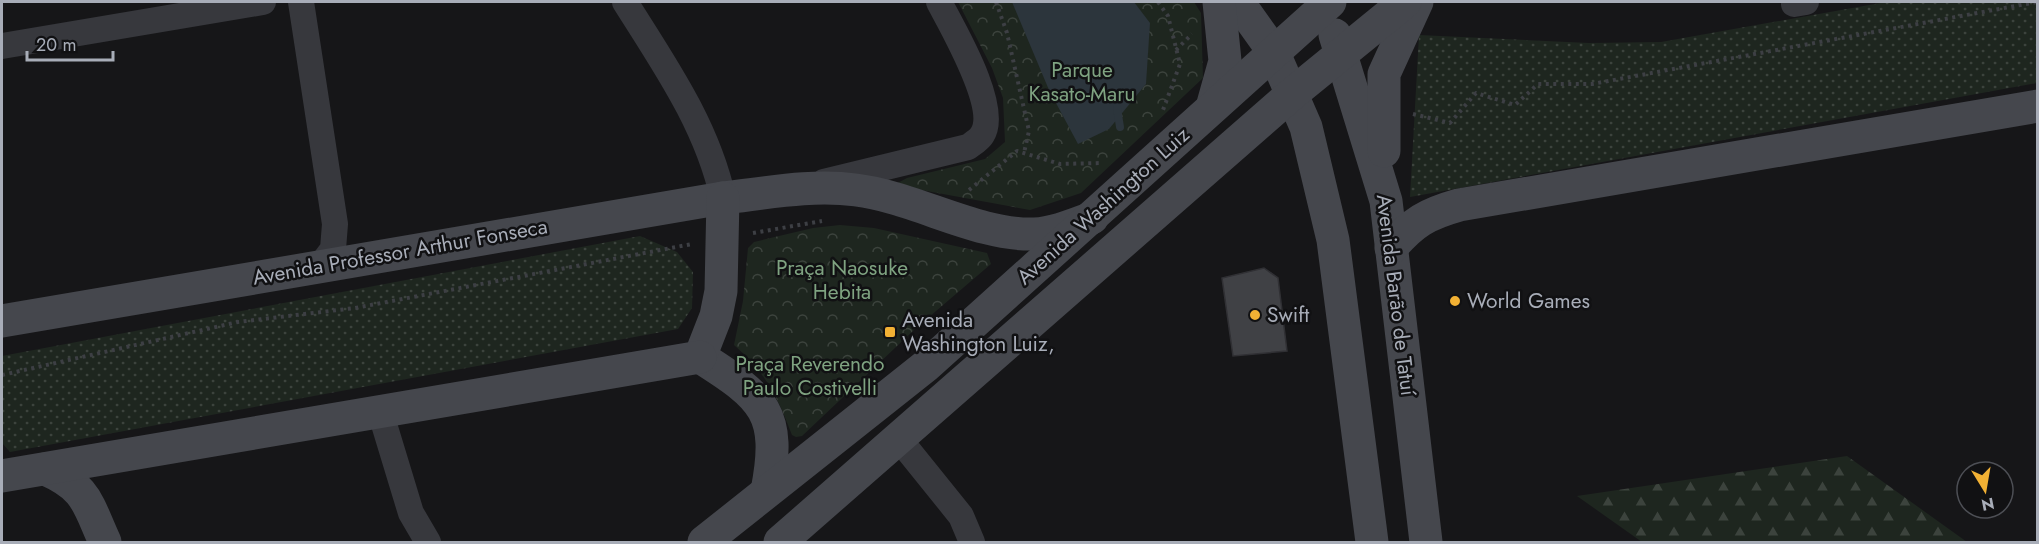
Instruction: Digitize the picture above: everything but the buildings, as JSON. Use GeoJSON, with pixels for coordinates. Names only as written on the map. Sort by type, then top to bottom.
{"type":"FeatureCollection","features":[{"type":"Feature","properties":{"kind":"main road"},"geometry":{"type":"LineString","coordinates":[[1213,104],[1225,60],[1219,2]]}},
{"type":"Feature","properties":{"kind":"main road"},"geometry":{"type":"LineString","coordinates":[[1238,2],[1273,51],[1306,127],[1333,240],[1372,543]]}},
{"type":"Feature","properties":{"kind":"main road","name":"Avenida Washington Luiz"},"geometry":{"type":"LineString","coordinates":[[780,543],[1292,94],[1405,2]]}},
{"type":"Feature","properties":{"kind":"main road"},"geometry":{"type":"LineString","coordinates":[[1386,201],[1384,74],[1417,2]]}},
{"type":"Feature","properties":{"kind":"main road","name":"Avenida Washington Luiz"},"geometry":{"type":"LineString","coordinates":[[704,543],[927,365],[1092,219],[1213,104],[1326,3]]}},
{"type":"Feature","properties":{"kind":"main road","name":"Avenida Barão de Tatuí"},"geometry":{"type":"LineString","coordinates":[[1326,3],[1386,201],[1426,543]]}},
{"type":"Feature","properties":{"kind":"main road"},"geometry":{"type":"LineString","coordinates":[[1391,248],[1407,230],[1429,213],[1459,205],[2037,106]]}},
{"type":"Feature","properties":{"kind":"main road","name":"Avenida Professor Arthur Fonseca"},"geometry":{"type":"LineString","coordinates":[[2,321],[723,198],[800,189],[859,190],[984,226],[1033,234],[1059,230],[1092,219]]}},
{"type":"Feature","properties":{"kind":"main road"},"geometry":{"type":"LineString","coordinates":[[700,357],[716,316],[720,291],[723,198]]}},
{"type":"Feature","properties":{"kind":"main road"},"geometry":{"type":"LineString","coordinates":[[4,474],[45,469],[700,357],[748,392],[759,402],[767,417],[774,449],[767,491]]}},
{"type":"Feature","properties":{"kind":"main road"},"geometry":{"type":"LineString","coordinates":[[45,469],[74,483],[84,496],[105,543]]}},
{"type":"Feature","properties":{"kind":"street"},"geometry":{"type":"LineString","coordinates":[[2,46],[263,2]]}},
{"type":"Feature","properties":{"kind":"street"},"geometry":{"type":"LineString","coordinates":[[301,2],[335,224],[333,249],[321,265]]}},
{"type":"Feature","properties":{"kind":"street"},"geometry":{"type":"LineString","coordinates":[[625,2],[704,134],[715,163],[723,198]]}},
{"type":"Feature","properties":{"kind":"street","name":"Avenida Professor Arthur Fonseca"},"geometry":{"type":"LineString","coordinates":[[800,189],[968,147],[982,135],[987,111],[962,46],[939,2]]}},
{"type":"Feature","properties":{"kind":"street"},"geometry":{"type":"LineString","coordinates":[[380,411],[411,513],[428,543]]}},
{"type":"Feature","properties":{"kind":"street"},"geometry":{"type":"LineString","coordinates":[[898,439],[960,516],[972,543]]}},
{"type":"Feature","properties":{"kind":"path"},"geometry":{"type":"LineString","coordinates":[[996,2],[1007,33],[1029,131],[1024,153]]}},
{"type":"Feature","properties":{"kind":"path"},"geometry":{"type":"LineString","coordinates":[[1158,2],[1168,16],[1180,64],[1159,119]]}},
{"type":"Feature","properties":{"kind":"path"},"geometry":{"type":"LineString","coordinates":[[1408,112],[1449,123],[1476,93],[1515,105],[1538,84],[1592,84],[2037,2]]}},
{"type":"Feature","properties":{"kind":"path"},"geometry":{"type":"LineString","coordinates":[[941,212],[1017,151],[1060,164],[1098,165],[1107,159]]}},
{"type":"Feature","properties":{"kind":"path"},"geometry":{"type":"LineString","coordinates":[[2,375],[238,322],[355,308],[832,219]]}},
{"type":"Feature","properties":{"kind":"green space","name":"Parque Kasato-Maru"},"geometry":{"type":"Polygon","coordinates":[[[958,2],[1194,2],[1201,13],[1203,78],[1081,193],[1030,210],[894,185],[907,178],[985,159],[1005,142],[1003,98],[992,68],[958,2]]]}},
{"type":"Feature","properties":{"kind":"green space"},"geometry":{"type":"Polygon","coordinates":[[[1886,2],[2037,2],[2037,83],[1410,197],[1419,35],[1589,43],[1661,42],[1886,2]]]}},
{"type":"Feature","properties":{"kind":"green space","name":"Praça Naosuke Hebita"},"geometry":{"type":"Polygon","coordinates":[[[840,225],[874,228],[987,253],[991,264],[915,329],[802,436],[796,437],[792,435],[781,408],[762,375],[734,345],[743,301],[748,248],[754,242],[813,228],[840,225]]]}},
{"type":"Feature","properties":{"kind":"green space"},"geometry":{"type":"Polygon","coordinates":[[[640,236],[677,252],[693,272],[692,308],[678,329],[10,452],[2,443],[2,356],[640,236]]]}},
{"type":"Feature","properties":{"kind":"green space"},"geometry":{"type":"Polygon","coordinates":[[[1847,456],[1967,542],[1642,542],[1577,496],[1847,456]]]}},
{"type":"Feature","properties":{"kind":"shaded area"},"geometry":{"type":"Polygon","coordinates":[[[1012,2],[1134,2],[1150,23],[1146,84],[1109,129],[1078,144],[1049,90],[1012,2]]]}},
{"type":"Feature","properties":{"kind":"waterway"},"geometry":{"type":"LineString","coordinates":[[1117,108],[1120,127]]}},
{"type":"Feature","properties":{"kind":"place","name":"World Games"},"geometry":{"type":"Point","coordinates":[1455,301]}},
{"type":"Feature","properties":{"kind":"place","name":"Swift"},"geometry":{"type":"Point","coordinates":[1255,315]}},
{"type":"Feature","properties":{"kind":"place","name":"Avenida Washington Luiz,"},"geometry":{"type":"Point","coordinates":[890,332]}},
{"type":"Feature","properties":{"kind":"park label","name":"Praça Reverendo Paulo Costivelli"},"geometry":{"type":"Point","coordinates":[810,376]}}]}
